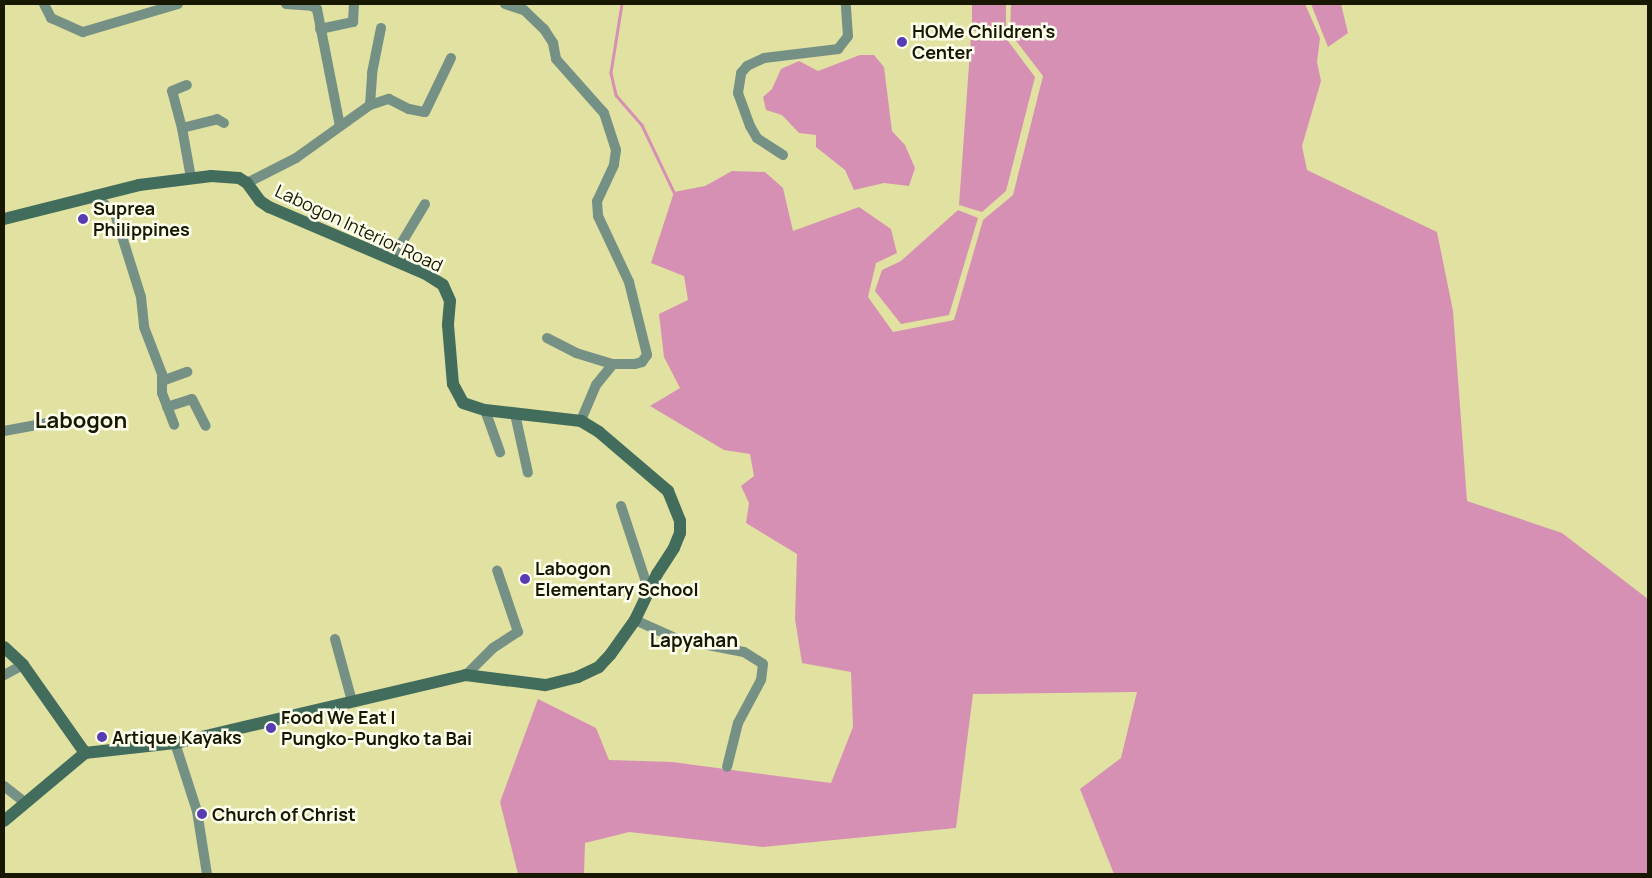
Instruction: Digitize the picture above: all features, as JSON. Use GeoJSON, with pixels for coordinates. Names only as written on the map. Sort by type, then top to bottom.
{"type":"FeatureCollection","features":[{"type":"Feature","properties":{"kind":"street"},"geometry":{"type":"LineString","coordinates":[[44,4],[51,18],[83,32],[178,4]]}},
{"type":"Feature","properties":{"kind":"street"},"geometry":{"type":"LineString","coordinates":[[286,4],[315,7],[340,126]]}},
{"type":"Feature","properties":{"kind":"street"},"geometry":{"type":"LineString","coordinates":[[320,29],[353,22],[354,4]]}},
{"type":"Feature","properties":{"kind":"street"},"geometry":{"type":"LineString","coordinates":[[509,4],[524,10],[544,29],[553,43],[556,60],[604,113],[612,132],[614,165],[597,201],[598,216],[629,282],[647,355],[642,362],[635,364],[613,364],[576,353],[547,338]]}},
{"type":"Feature","properties":{"kind":"street"},"geometry":{"type":"LineString","coordinates":[[784,155],[756,138],[738,93],[741,73],[747,66],[764,58],[838,48],[848,36],[846,4]]}},
{"type":"Feature","properties":{"kind":"street"},"geometry":{"type":"LineString","coordinates":[[370,105],[372,73],[381,28]]}},
{"type":"Feature","properties":{"kind":"street"},"geometry":{"type":"LineString","coordinates":[[4,219],[95,195],[191,178],[238,178],[247,183],[296,158],[370,105],[389,99],[409,109],[425,112],[451,58]]}},
{"type":"Feature","properties":{"kind":"street"},"geometry":{"type":"LineString","coordinates":[[187,85],[172,91],[182,128],[191,178]]}},
{"type":"Feature","properties":{"kind":"street"},"geometry":{"type":"LineString","coordinates":[[182,128],[217,119],[224,123]]}},
{"type":"Feature","properties":{"kind":"street","name":"Labogon Interior Road"},"geometry":{"type":"LineString","coordinates":[[85,753],[175,743],[466,675],[545,685],[578,677],[599,667],[636,620],[680,533],[676,506],[668,491],[599,432],[581,421],[467,407],[453,384],[447,291],[424,273],[269,207],[260,201],[247,183]]}},
{"type":"Feature","properties":{"kind":"street"},"geometry":{"type":"LineString","coordinates":[[95,195],[116,214],[141,296],[144,327],[162,382],[162,393],[174,425]]}},
{"type":"Feature","properties":{"kind":"street"},"geometry":{"type":"LineString","coordinates":[[392,259],[425,204]]}},
{"type":"Feature","properties":{"kind":"street"},"geometry":{"type":"LineString","coordinates":[[581,421],[596,385],[613,364]]}},
{"type":"Feature","properties":{"kind":"street"},"geometry":{"type":"LineString","coordinates":[[162,382],[187,372]]}},
{"type":"Feature","properties":{"kind":"street"},"geometry":{"type":"LineString","coordinates":[[167,407],[192,399],[206,426]]}},
{"type":"Feature","properties":{"kind":"street"},"geometry":{"type":"LineString","coordinates":[[485,410],[500,452]]}},
{"type":"Feature","properties":{"kind":"street"},"geometry":{"type":"LineString","coordinates":[[515,414],[528,473]]}},
{"type":"Feature","properties":{"kind":"street"},"geometry":{"type":"LineString","coordinates":[[4,432],[47,424]]}},
{"type":"Feature","properties":{"kind":"street"},"geometry":{"type":"LineString","coordinates":[[622,506],[649,591]]}},
{"type":"Feature","properties":{"kind":"street"},"geometry":{"type":"LineString","coordinates":[[466,675],[493,648],[518,632],[497,570]]}},
{"type":"Feature","properties":{"kind":"street"},"geometry":{"type":"LineString","coordinates":[[636,620],[677,639],[744,652],[763,664],[761,680],[738,722],[727,767]]}},
{"type":"Feature","properties":{"kind":"street"},"geometry":{"type":"LineString","coordinates":[[335,639],[352,701]]}},
{"type":"Feature","properties":{"kind":"street"},"geometry":{"type":"LineString","coordinates":[[4,647],[23,665],[85,753],[4,821]]}},
{"type":"Feature","properties":{"kind":"street"},"geometry":{"type":"LineString","coordinates":[[4,675],[23,665]]}},
{"type":"Feature","properties":{"kind":"street"},"geometry":{"type":"LineString","coordinates":[[175,743],[197,811],[207,874]]}},
{"type":"Feature","properties":{"kind":"street"},"geometry":{"type":"LineString","coordinates":[[4,786],[26,803]]}},
{"type":"Feature","properties":{"kind":"shaded area"},"geometry":{"type":"Polygon","coordinates":[[[972,4],[1006,4],[1006,31],[972,31],[972,4]]]}},
{"type":"Feature","properties":{"kind":"shaded area"},"geometry":{"type":"Polygon","coordinates":[[[1011,4],[1305,4],[1320,38],[1317,62],[1321,81],[1302,146],[1307,170],[1437,232],[1453,311],[1467,501],[1562,533],[1648,599],[1648,874],[1114,874],[1080,789],[1121,758],[1137,692],[973,694],[956,828],[763,847],[629,832],[585,843],[584,874],[518,874],[500,802],[538,699],[596,728],[609,760],[672,762],[831,783],[853,727],[851,672],[802,663],[795,619],[797,554],[746,523],[749,503],[741,486],[754,476],[750,454],[724,450],[650,406],[680,388],[664,357],[659,314],[688,300],[684,276],[651,263],[674,192],[705,186],[732,171],[765,172],[783,188],[793,231],[859,207],[891,229],[897,253],[876,263],[868,297],[893,332],[954,320],[983,220],[1013,195],[1043,76],[1010,33],[1011,4]]]}},
{"type":"Feature","properties":{"kind":"shaded area"},"geometry":{"type":"Polygon","coordinates":[[[1311,4],[1341,4],[1348,33],[1328,47],[1311,4]]]}},
{"type":"Feature","properties":{"kind":"shaded area"},"geometry":{"type":"Polygon","coordinates":[[[971,37],[1005,37],[1035,77],[1006,191],[982,212],[959,205],[971,37]]]}},
{"type":"Feature","properties":{"kind":"shaded area"},"geometry":{"type":"Polygon","coordinates":[[[860,55],[874,55],[884,67],[892,131],[905,145],[915,168],[909,186],[884,183],[854,190],[845,170],[816,147],[816,135],[799,133],[782,115],[766,110],[763,97],[772,89],[781,69],[799,61],[818,71],[860,55]]]}},
{"type":"Feature","properties":{"kind":"shaded area"},"geometry":{"type":"Polygon","coordinates":[[[958,210],[978,218],[949,315],[901,324],[875,291],[882,270],[901,261],[958,210]]]}},
{"type":"Feature","properties":{"kind":"waterway"},"geometry":{"type":"LineString","coordinates":[[622,4],[611,73],[616,95],[642,125],[674,192]]}},
{"type":"Feature","properties":{"kind":"place","name":"HOMe Children's Center"},"geometry":{"type":"Point","coordinates":[902,42]}},
{"type":"Feature","properties":{"kind":"place","name":"Suprea Philippines"},"geometry":{"type":"Point","coordinates":[83,219]}},
{"type":"Feature","properties":{"kind":"place","name":"Labogon Elementary School"},"geometry":{"type":"Point","coordinates":[525,579]}},
{"type":"Feature","properties":{"kind":"place","name":"Food We Eat | Pungko-Pungko ta Bai"},"geometry":{"type":"Point","coordinates":[271,728]}},
{"type":"Feature","properties":{"kind":"place","name":"Artique Kayaks"},"geometry":{"type":"Point","coordinates":[102,737]}},
{"type":"Feature","properties":{"kind":"place","name":"Church of Christ"},"geometry":{"type":"Point","coordinates":[202,814]}},
{"type":"Feature","properties":{"kind":"district","name":"Labogon"},"geometry":{"type":"Point","coordinates":[81,421]}},
{"type":"Feature","properties":{"kind":"district","name":"Lapyahan"},"geometry":{"type":"Point","coordinates":[694,641]}}]}
